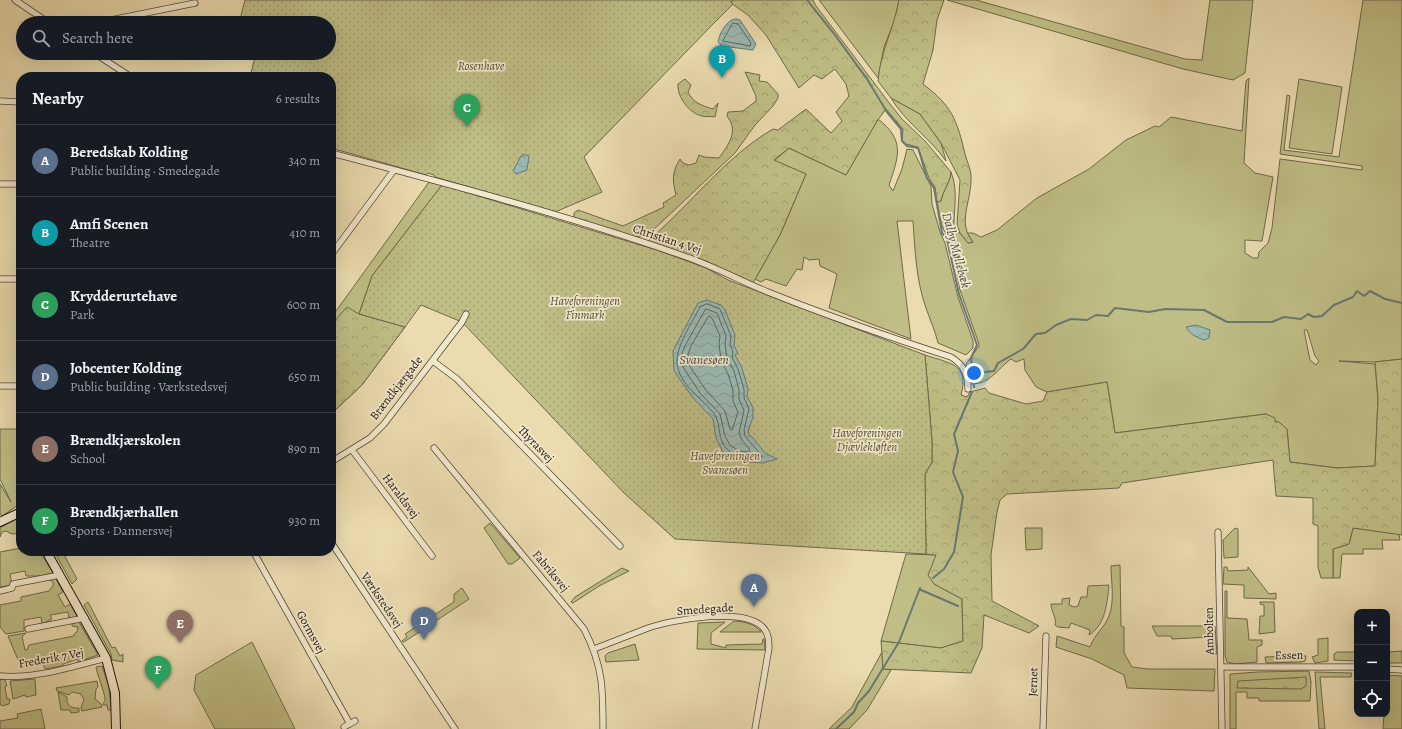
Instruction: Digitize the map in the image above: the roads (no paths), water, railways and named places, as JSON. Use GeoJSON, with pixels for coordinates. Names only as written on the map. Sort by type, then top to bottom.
{"type":"FeatureCollection","features":[{"type":"Feature","properties":{"kind":"street"},"geometry":{"type":"LineString","coordinates":[[15,0],[38,16]]}},
{"type":"Feature","properties":{"kind":"street"},"geometry":{"type":"LineString","coordinates":[[131,16],[195,3]]}},
{"type":"Feature","properties":{"kind":"street"},"geometry":{"type":"LineString","coordinates":[[105,60],[123,72]]}},
{"type":"Feature","properties":{"kind":"street"},"geometry":{"type":"LineString","coordinates":[[0,101],[16,102]]}},
{"type":"Feature","properties":{"kind":"street","name":"Christian 4 Vej"},"geometry":{"type":"LineString","coordinates":[[336,154],[537,209],[710,265],[738,280],[806,307],[888,337],[951,357],[965,370],[968,389]]}},
{"type":"Feature","properties":{"kind":"street"},"geometry":{"type":"LineString","coordinates":[[336,242],[394,170]]}},
{"type":"Feature","properties":{"kind":"street"},"geometry":{"type":"LineString","coordinates":[[0,184],[16,184]]}},
{"type":"Feature","properties":{"kind":"street"},"geometry":{"type":"LineString","coordinates":[[0,279],[16,279]]}},
{"type":"Feature","properties":{"kind":"street","name":"Brændkjærgade"},"geometry":{"type":"LineString","coordinates":[[336,459],[370,438],[384,424],[466,314]]}},
{"type":"Feature","properties":{"kind":"street","name":"Thyrasvej"},"geometry":{"type":"LineString","coordinates":[[433,360],[457,379],[620,546]]}},
{"type":"Feature","properties":{"kind":"street"},"geometry":{"type":"LineString","coordinates":[[0,386],[16,386]]}},
{"type":"Feature","properties":{"kind":"street","name":"Fabriksvej"},"geometry":{"type":"LineString","coordinates":[[434,448],[569,609],[584,629],[594,649],[600,670],[602,684],[603,729]]}},
{"type":"Feature","properties":{"kind":"street","name":"Haraldsvej"},"geometry":{"type":"LineString","coordinates":[[352,450],[432,556]]}},
{"type":"Feature","properties":{"kind":"street"},"geometry":{"type":"LineString","coordinates":[[0,522],[16,514]]}},
{"type":"Feature","properties":{"kind":"street","name":"Ambolten"},"geometry":{"type":"LineString","coordinates":[[1218,532],[1222,729]]}},
{"type":"Feature","properties":{"kind":"street","name":"Værkstedsvej"},"geometry":{"type":"LineString","coordinates":[[336,550],[455,729]]}},
{"type":"Feature","properties":{"kind":"street"},"geometry":{"type":"LineString","coordinates":[[49,556],[106,658],[115,694],[116,729]]}},
{"type":"Feature","properties":{"kind":"street","name":"Gormsvej"},"geometry":{"type":"LineString","coordinates":[[256,556],[352,722],[344,727]]}},
{"type":"Feature","properties":{"kind":"street"},"geometry":{"type":"LineString","coordinates":[[0,591],[12,588],[13,584],[60,574]]}},
{"type":"Feature","properties":{"kind":"street","name":"Smedegade"},"geometry":{"type":"LineString","coordinates":[[594,649],[649,628],[682,619],[730,617],[754,620],[765,629],[769,648],[755,729]]}},
{"type":"Feature","properties":{"kind":"street"},"geometry":{"type":"LineString","coordinates":[[28,629],[84,618]]}},
{"type":"Feature","properties":{"kind":"street","name":"Jernet"},"geometry":{"type":"LineString","coordinates":[[1043,729],[1046,636]]}},
{"type":"Feature","properties":{"kind":"street","name":"Frederik 7 Vej"},"geometry":{"type":"LineString","coordinates":[[0,676],[21,676],[49,672],[106,658]]}},
{"type":"Feature","properties":{"kind":"street","name":"Essen"},"geometry":{"type":"LineString","coordinates":[[1221,667],[1354,667]]}},
{"type":"Feature","properties":{"kind":"street"},"geometry":{"type":"LineString","coordinates":[[1390,669],[1402,670]]}},
{"type":"Feature","properties":{"kind":"water"},"geometry":{"type":"Polygon","coordinates":[[[736,19],[740,20],[756,44],[753,50],[722,46],[718,42],[720,35],[727,24],[736,19]]]}},
{"type":"Feature","properties":{"kind":"water"},"geometry":{"type":"Polygon","coordinates":[[[525,154],[529,156],[527,170],[516,174],[513,171],[521,156],[525,154]]]}},
{"type":"Feature","properties":{"kind":"water","name":"Svanesøen"},"geometry":{"type":"Polygon","coordinates":[[[707,300],[721,305],[725,310],[735,335],[734,346],[738,353],[735,355],[742,368],[748,389],[747,397],[753,407],[753,417],[748,431],[749,435],[765,453],[777,459],[763,463],[737,461],[723,452],[716,438],[713,419],[693,398],[674,371],[673,351],[698,303],[707,300]]]}},
{"type":"Feature","properties":{"kind":"water"},"geometry":{"type":"Polygon","coordinates":[[[1196,325],[1210,330],[1209,338],[1204,340],[1196,337],[1186,327],[1196,325]]]}},
{"type":"Feature","properties":{"kind":"waterway","name":"Dalby Møllebæk"},"geometry":{"type":"LineString","coordinates":[[807,0],[835,35],[867,79],[887,112],[901,129],[902,141],[907,146],[918,148],[927,178],[934,188],[942,233],[947,239],[959,294],[977,345],[971,358],[974,387]]}},
{"type":"Feature","properties":{"kind":"waterway","name":"Dalby Møllebæk"},"geometry":{"type":"LineString","coordinates":[[985,372],[994,371],[998,363],[1023,349],[1036,334],[1045,333],[1056,325],[1071,319],[1087,320],[1096,315],[1108,316],[1115,308],[1149,312],[1165,309],[1204,310],[1227,322],[1272,322],[1284,317],[1301,319],[1308,314],[1314,317],[1322,316],[1334,305],[1353,297],[1357,291],[1364,296],[1370,291],[1385,299],[1402,303]]}},
{"type":"Feature","properties":{"kind":"waterway","name":"Dalby Møllebæk"},"geometry":{"type":"LineString","coordinates":[[972,369],[980,371]]}},
{"type":"Feature","properties":{"kind":"waterway"},"geometry":{"type":"LineString","coordinates":[[933,578],[944,569],[954,552],[963,497],[953,472],[958,451],[954,434],[972,392]]}},
{"type":"Feature","properties":{"kind":"waterway"},"geometry":{"type":"LineString","coordinates":[[836,729],[854,712],[858,703],[869,691],[899,642],[920,588]]}},
{"type":"Feature","properties":{"kind":"waterway"},"geometry":{"type":"LineString","coordinates":[[921,590],[958,606]]}},
{"type":"Feature","properties":{"kind":"place","name":"Amfi Scenen"},"geometry":{"type":"Point","coordinates":[722,78]}},
{"type":"Feature","properties":{"kind":"place","name":"Krydderurtehave"},"geometry":{"type":"Point","coordinates":[467,127]}},
{"type":"Feature","properties":{"kind":"place","name":"Beredskab Kolding"},"geometry":{"type":"Point","coordinates":[754,607]}},
{"type":"Feature","properties":{"kind":"place","name":"Jobcenter Kolding"},"geometry":{"type":"Point","coordinates":[424,640]}},
{"type":"Feature","properties":{"kind":"place","name":"Brændkjærskolen"},"geometry":{"type":"Point","coordinates":[180,643]}},
{"type":"Feature","properties":{"kind":"place","name":"Brændkjærhallen"},"geometry":{"type":"Point","coordinates":[158,689]}},
{"type":"Feature","properties":{"kind":"park label","name":"Rosenhave"},"geometry":{"type":"Point","coordinates":[481,66]}},
{"type":"Feature","properties":{"kind":"park label","name":"Haveforeningen Finmark"},"geometry":{"type":"Point","coordinates":[585,308]}},
{"type":"Feature","properties":{"kind":"park label","name":"Haveforeningen Djævlekløften"},"geometry":{"type":"Point","coordinates":[867,440]}},
{"type":"Feature","properties":{"kind":"park label","name":"Haveforeningen Svanesøen"},"geometry":{"type":"Point","coordinates":[725,463]}}]}
